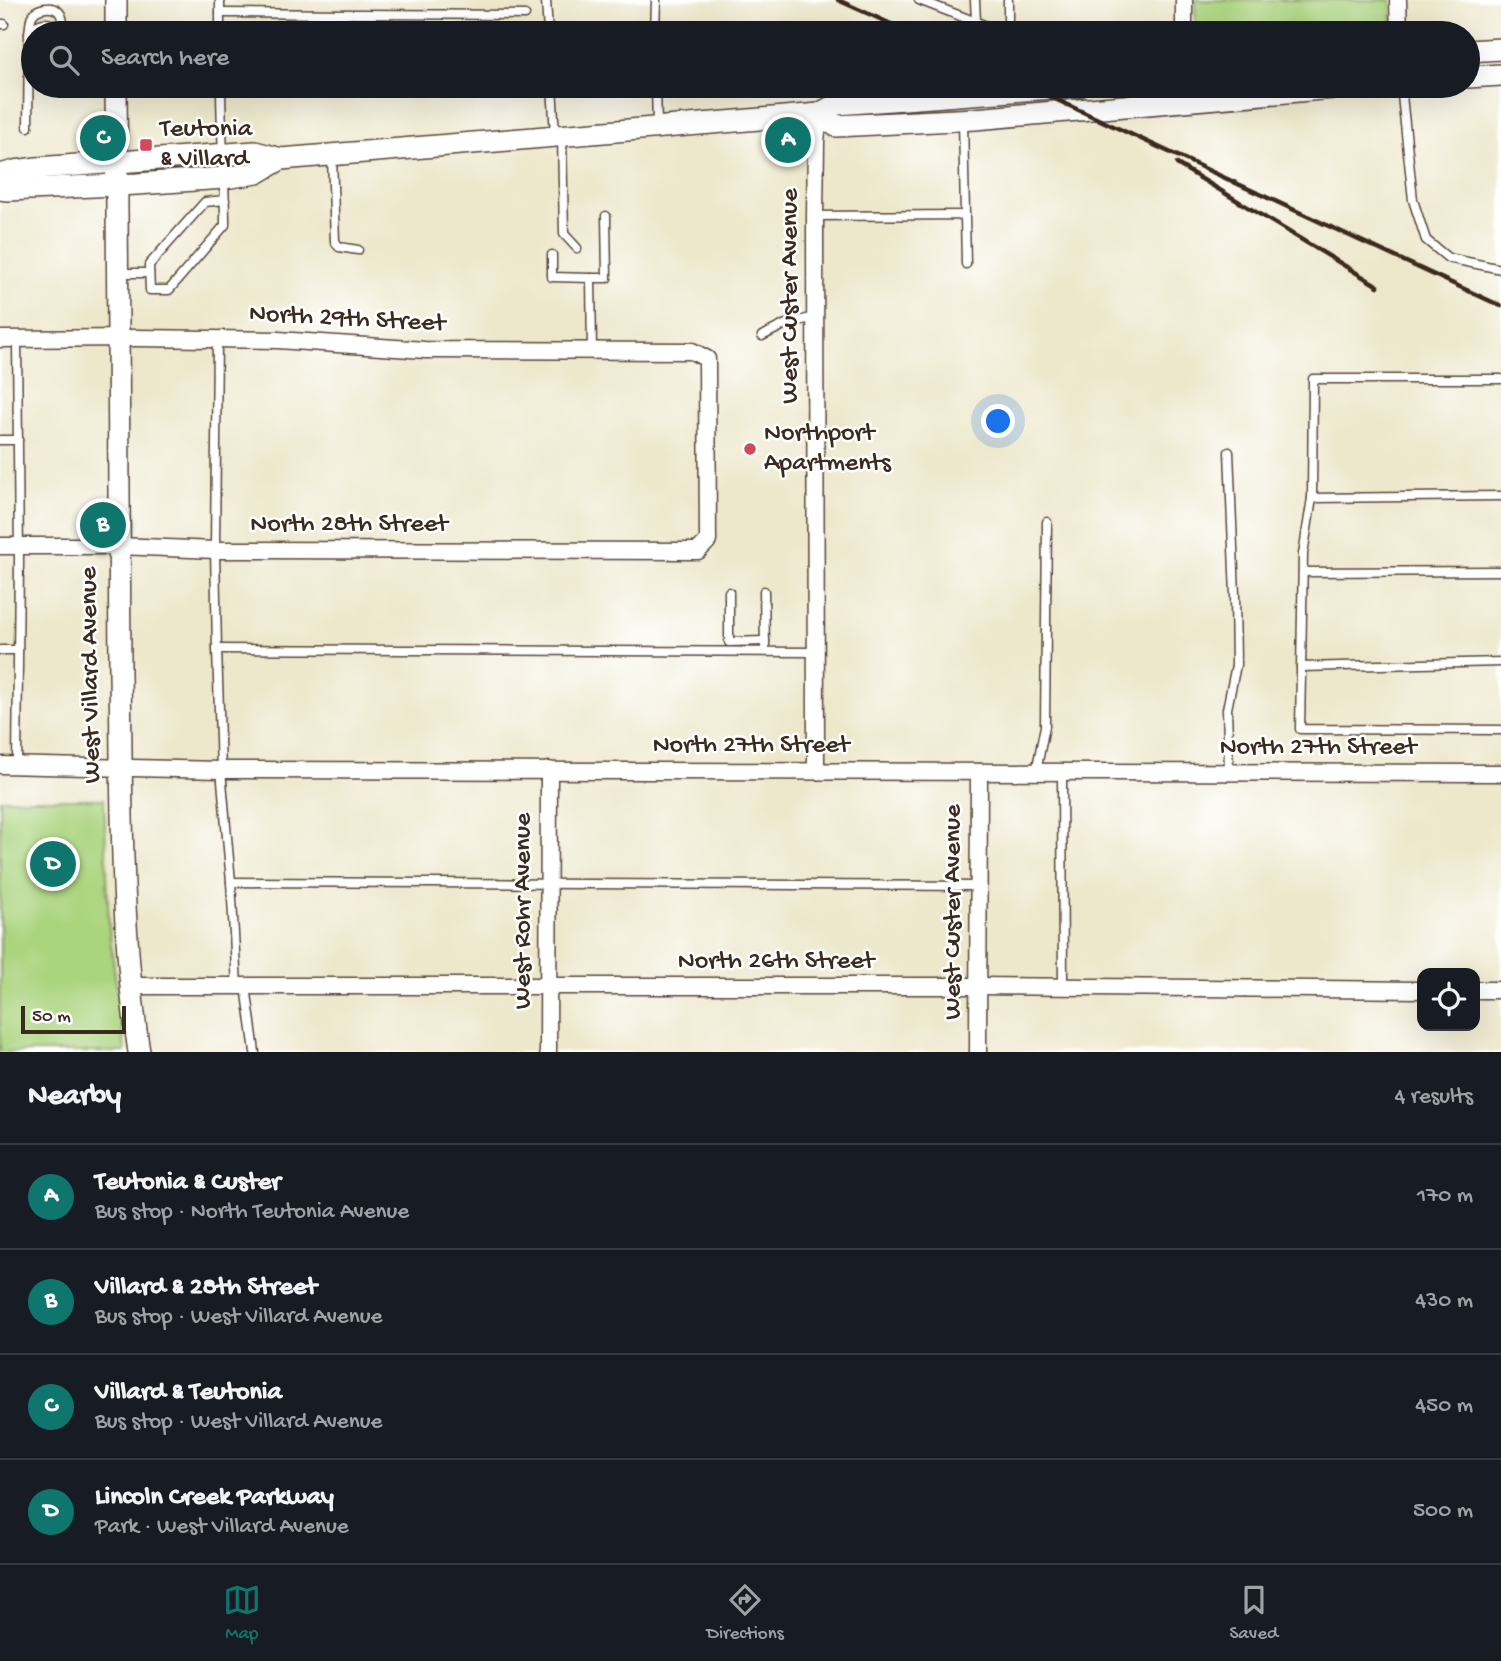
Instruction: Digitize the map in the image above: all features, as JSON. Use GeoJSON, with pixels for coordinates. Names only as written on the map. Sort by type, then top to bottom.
{"type":"FeatureCollection","features":[{"type":"Feature","properties":{"kind":"main road"},"geometry":{"type":"LineString","coordinates":[[116,21],[117,0]]}},
{"type":"Feature","properties":{"kind":"main road"},"geometry":{"type":"LineString","coordinates":[[1480,50],[1501,48]]}},
{"type":"Feature","properties":{"kind":"main road"},"geometry":{"type":"LineString","coordinates":[[1480,76],[1501,75]]}},
{"type":"Feature","properties":{"kind":"main road","name":"West Villard Avenue"},"geometry":{"type":"LineString","coordinates":[[116,98],[124,908],[130,986],[139,1052]]}},
{"type":"Feature","properties":{"kind":"main road"},"geometry":{"type":"LineString","coordinates":[[0,175],[37,168],[222,153],[255,152],[282,159],[657,128],[819,114],[837,104],[919,98]]}},
{"type":"Feature","properties":{"kind":"main road"},"geometry":{"type":"LineString","coordinates":[[819,114],[836,126],[969,120],[1146,98]]}},
{"type":"Feature","properties":{"kind":"main road"},"geometry":{"type":"LineString","coordinates":[[0,189],[224,178],[257,173],[282,159]]}},
{"type":"Feature","properties":{"kind":"street"},"geometry":{"type":"LineString","coordinates":[[1184,0],[1184,21]]}},
{"type":"Feature","properties":{"kind":"street"},"geometry":{"type":"LineString","coordinates":[[1398,0],[1399,21]]}},
{"type":"Feature","properties":{"kind":"street","name":"West Custer Avenue"},"geometry":{"type":"LineString","coordinates":[[816,771],[815,216],[819,114]]}},
{"type":"Feature","properties":{"kind":"street","name":"North 29th Street"},"geometry":{"type":"LineString","coordinates":[[8,339],[278,340],[425,350],[692,351],[707,359],[708,541],[698,551]]}},
{"type":"Feature","properties":{"kind":"street","name":"North 28th Street"},"geometry":{"type":"LineString","coordinates":[[0,546],[119,546],[215,550],[698,551]]}},
{"type":"Feature","properties":{"kind":"street","name":"North 27th Street"},"geometry":{"type":"LineString","coordinates":[[0,765],[221,770],[1501,773]]}},
{"type":"Feature","properties":{"kind":"street","name":"West Rohr Avenue"},"geometry":{"type":"LineString","coordinates":[[548,1052],[549,770]]}},
{"type":"Feature","properties":{"kind":"street","name":"West Custer Avenue"},"geometry":{"type":"LineString","coordinates":[[978,1052],[979,772]]}},
{"type":"Feature","properties":{"kind":"street","name":"North 26th Street"},"geometry":{"type":"LineString","coordinates":[[130,986],[978,986],[1417,990]]}},
{"type":"Feature","properties":{"kind":"street"},"geometry":{"type":"LineString","coordinates":[[1480,990],[1501,990]]}},
{"type":"Feature","properties":{"kind":"lane"},"geometry":{"type":"LineString","coordinates":[[220,0],[220,21]]}},
{"type":"Feature","properties":{"kind":"lane"},"geometry":{"type":"LineString","coordinates":[[546,0],[547,21]]}},
{"type":"Feature","properties":{"kind":"lane"},"geometry":{"type":"LineString","coordinates":[[655,21],[656,0]]}},
{"type":"Feature","properties":{"kind":"lane"},"geometry":{"type":"LineString","coordinates":[[919,0],[973,21]]}},
{"type":"Feature","properties":{"kind":"lane"},"geometry":{"type":"LineString","coordinates":[[975,0],[976,21]]}},
{"type":"Feature","properties":{"kind":"lane"},"geometry":{"type":"LineString","coordinates":[[1007,21],[1008,0]]}},
{"type":"Feature","properties":{"kind":"lane"},"geometry":{"type":"LineString","coordinates":[[31,21],[38,10],[51,8],[58,11],[62,21]]}},
{"type":"Feature","properties":{"kind":"lane"},"geometry":{"type":"LineString","coordinates":[[220,13],[525,15]]}},
{"type":"Feature","properties":{"kind":"lane"},"geometry":{"type":"LineString","coordinates":[[28,98],[28,127]]}},
{"type":"Feature","properties":{"kind":"lane"},"geometry":{"type":"LineString","coordinates":[[221,98],[222,153],[225,200],[225,225],[169,290],[150,290],[149,265],[205,202],[225,200]]}},
{"type":"Feature","properties":{"kind":"lane"},"geometry":{"type":"LineString","coordinates":[[553,98],[564,234],[577,248]]}},
{"type":"Feature","properties":{"kind":"lane"},"geometry":{"type":"LineString","coordinates":[[656,98],[657,128]]}},
{"type":"Feature","properties":{"kind":"lane"},"geometry":{"type":"LineString","coordinates":[[966,264],[965,215],[972,98]]}},
{"type":"Feature","properties":{"kind":"lane"},"geometry":{"type":"LineString","coordinates":[[1402,98],[1413,200],[1426,240],[1448,258],[1501,269]]}},
{"type":"Feature","properties":{"kind":"lane"},"geometry":{"type":"LineString","coordinates":[[332,155],[335,241],[339,247],[358,250]]}},
{"type":"Feature","properties":{"kind":"lane"},"geometry":{"type":"LineString","coordinates":[[815,216],[965,215]]}},
{"type":"Feature","properties":{"kind":"lane"},"geometry":{"type":"LineString","coordinates":[[552,255],[552,277],[607,278],[606,216]]}},
{"type":"Feature","properties":{"kind":"lane"},"geometry":{"type":"LineString","coordinates":[[118,273],[149,272]]}},
{"type":"Feature","properties":{"kind":"lane"},"geometry":{"type":"LineString","coordinates":[[592,278],[592,351]]}},
{"type":"Feature","properties":{"kind":"lane"},"geometry":{"type":"LineString","coordinates":[[762,336],[786,324],[815,317]]}},
{"type":"Feature","properties":{"kind":"lane"},"geometry":{"type":"LineString","coordinates":[[8,339],[18,440],[17,765]]}},
{"type":"Feature","properties":{"kind":"lane"},"geometry":{"type":"LineString","coordinates":[[217,339],[215,550],[221,770],[242,986],[255,1052]]}},
{"type":"Feature","properties":{"kind":"lane"},"geometry":{"type":"LineString","coordinates":[[1501,379],[1313,379],[1312,498],[1303,554],[1300,729],[1501,730]]}},
{"type":"Feature","properties":{"kind":"lane"},"geometry":{"type":"LineString","coordinates":[[0,440],[18,440]]}},
{"type":"Feature","properties":{"kind":"lane"},"geometry":{"type":"LineString","coordinates":[[1229,452],[1236,665],[1227,709],[1229,772]]}},
{"type":"Feature","properties":{"kind":"lane"},"geometry":{"type":"LineString","coordinates":[[1312,498],[1501,496]]}},
{"type":"Feature","properties":{"kind":"lane"},"geometry":{"type":"LineString","coordinates":[[1035,772],[1045,726],[1048,522]]}},
{"type":"Feature","properties":{"kind":"lane"},"geometry":{"type":"LineString","coordinates":[[1303,572],[1501,571]]}},
{"type":"Feature","properties":{"kind":"lane"},"geometry":{"type":"LineString","coordinates":[[764,591],[765,652]]}},
{"type":"Feature","properties":{"kind":"lane"},"geometry":{"type":"LineString","coordinates":[[729,592],[729,652]]}},
{"type":"Feature","properties":{"kind":"lane"},"geometry":{"type":"LineString","coordinates":[[729,642],[765,642]]}},
{"type":"Feature","properties":{"kind":"lane"},"geometry":{"type":"LineString","coordinates":[[217,649],[816,652]]}},
{"type":"Feature","properties":{"kind":"lane"},"geometry":{"type":"LineString","coordinates":[[0,650],[18,650]]}},
{"type":"Feature","properties":{"kind":"lane"},"geometry":{"type":"LineString","coordinates":[[1301,667],[1501,662]]}},
{"type":"Feature","properties":{"kind":"lane"},"geometry":{"type":"LineString","coordinates":[[1062,772],[1063,987]]}},
{"type":"Feature","properties":{"kind":"lane"},"geometry":{"type":"LineString","coordinates":[[231,882],[978,886]]}},
{"type":"Feature","properties":{"kind":"green space"},"geometry":{"type":"Polygon","coordinates":[[[1195,0],[1391,0],[1392,21],[1196,21],[1195,0]]]}},
{"type":"Feature","properties":{"kind":"green space"},"geometry":{"type":"Polygon","coordinates":[[[0,799],[104,799],[109,929],[125,1052],[0,1052],[0,799]]]}},
{"type":"Feature","properties":{"kind":"railway"},"geometry":{"type":"LineString","coordinates":[[838,0],[884,21]]}},
{"type":"Feature","properties":{"kind":"railway"},"geometry":{"type":"LineString","coordinates":[[1053,98],[1501,306]]}},
{"type":"Feature","properties":{"kind":"railway"},"geometry":{"type":"LineString","coordinates":[[1177,164],[1378,286]]}},
{"type":"Feature","properties":{"kind":"place","name":"Villard & Teutonia"},"geometry":{"type":"Point","coordinates":[103,138]}},
{"type":"Feature","properties":{"kind":"place","name":"Teutonia & Custer"},"geometry":{"type":"Point","coordinates":[788,140]}},
{"type":"Feature","properties":{"kind":"place","name":"Teutonia & Villard"},"geometry":{"type":"Point","coordinates":[146,145]}},
{"type":"Feature","properties":{"kind":"place","name":"Northport Apartments"},"geometry":{"type":"Point","coordinates":[750,449]}},
{"type":"Feature","properties":{"kind":"place","name":"Villard & 28th Street"},"geometry":{"type":"Point","coordinates":[103,525]}},
{"type":"Feature","properties":{"kind":"place","name":"Lincoln Creek Parkway"},"geometry":{"type":"Point","coordinates":[53,864]}}]}
